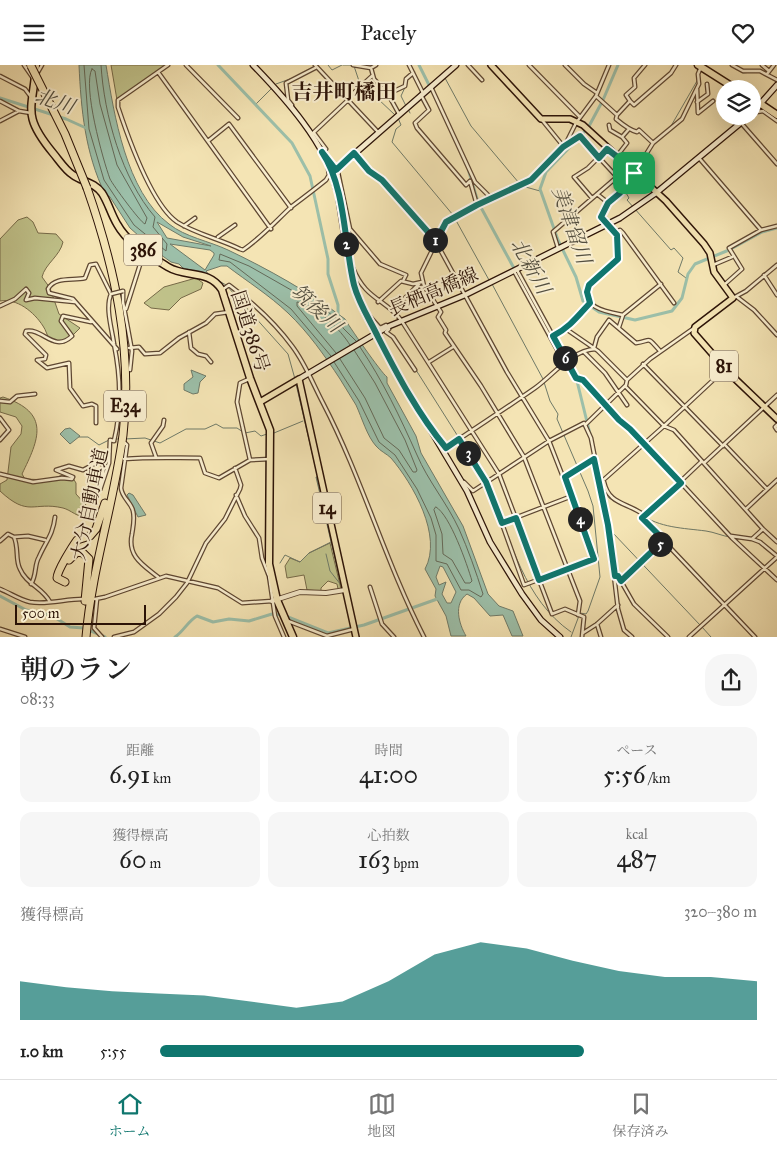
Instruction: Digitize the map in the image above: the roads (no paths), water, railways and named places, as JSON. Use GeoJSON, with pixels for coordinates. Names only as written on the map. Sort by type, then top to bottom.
{"type":"FeatureCollection","features":[{"type":"Feature","properties":{"kind":"highway","name":"国道386号"},"geometry":{"type":"LineString","coordinates":[[29,66],[35,79],[31,113],[34,128],[72,175],[89,182],[102,193],[123,233],[145,252],[177,271],[211,279],[225,288],[229,312],[250,378],[270,429],[268,552],[270,576],[275,600],[294,637]]}},
{"type":"Feature","properties":{"kind":"highway","name":"大分自動車道"},"geometry":{"type":"LineString","coordinates":[[29,66],[65,134],[86,189],[108,257],[121,314],[126,376],[84,637]]}},
{"type":"Feature","properties":{"kind":"highway"},"geometry":{"type":"LineString","coordinates":[[700,66],[722,80]]}},
{"type":"Feature","properties":{"kind":"highway"},"geometry":{"type":"LineString","coordinates":[[763,104],[777,115]]}},
{"type":"Feature","properties":{"kind":"highway","name":"大分自動車道"},"geometry":{"type":"LineString","coordinates":[[86,189],[108,266],[122,345],[122,408],[114,466],[86,621]]}},
{"type":"Feature","properties":{"kind":"highway"},"geometry":{"type":"LineString","coordinates":[[113,509],[116,439]]}},
{"type":"Feature","properties":{"kind":"highway"},"geometry":{"type":"LineString","coordinates":[[65,582],[57,578],[59,569],[67,559],[77,540],[90,535],[96,529],[114,466]]}},
{"type":"Feature","properties":{"kind":"highway"},"geometry":{"type":"LineString","coordinates":[[86,621],[97,570],[105,547]]}},
{"type":"Feature","properties":{"kind":"highway"},"geometry":{"type":"LineString","coordinates":[[69,562],[72,555],[78,552],[86,554],[89,559],[86,621]]}},
{"type":"Feature","properties":{"kind":"main road"},"geometry":{"type":"LineString","coordinates":[[253,65],[290,106],[324,151],[334,175],[355,288],[363,311],[375,333],[260,402]]}},
{"type":"Feature","properties":{"kind":"main road"},"geometry":{"type":"LineString","coordinates":[[351,266],[337,169],[456,65]]}},
{"type":"Feature","properties":{"kind":"main road"},"geometry":{"type":"LineString","coordinates":[[491,65],[541,119],[579,119],[588,131],[607,149],[618,156],[674,209],[710,253],[714,272],[735,297]]}},
{"type":"Feature","properties":{"kind":"main road"},"geometry":{"type":"LineString","coordinates":[[763,104],[777,85]]}},
{"type":"Feature","properties":{"kind":"main road","name":"長栖高橋線"},"geometry":{"type":"LineString","coordinates":[[560,637],[541,620],[522,594],[490,542],[461,480],[375,333],[465,295],[608,225],[656,193],[739,125]]}},
{"type":"Feature","properties":{"kind":"main road","name":"81"},"geometry":{"type":"LineString","coordinates":[[735,297],[695,327],[695,335],[725,368],[777,419]]}},
{"type":"Feature","properties":{"kind":"main road","name":"14"},"geometry":{"type":"LineString","coordinates":[[299,379],[343,590],[356,637]]}},
{"type":"Feature","properties":{"kind":"street"},"geometry":{"type":"LineString","coordinates":[[35,79],[42,65]]}},
{"type":"Feature","properties":{"kind":"street"},"geometry":{"type":"LineString","coordinates":[[168,65],[118,100],[118,107],[127,137],[140,168],[170,215],[184,226],[244,250],[271,229],[291,208],[329,175],[324,151]]}},
{"type":"Feature","properties":{"kind":"street"},"geometry":{"type":"LineString","coordinates":[[186,65],[238,117]]}},
{"type":"Feature","properties":{"kind":"street"},"geometry":{"type":"LineString","coordinates":[[354,65],[371,68],[376,65]]}},
{"type":"Feature","properties":{"kind":"street"},"geometry":{"type":"LineString","coordinates":[[409,65],[429,110],[415,123],[417,128],[466,185],[470,181],[479,204]]}},
{"type":"Feature","properties":{"kind":"street"},"geometry":{"type":"LineString","coordinates":[[468,65],[482,80]]}},
{"type":"Feature","properties":{"kind":"street"},"geometry":{"type":"LineString","coordinates":[[529,65],[579,119]]}},
{"type":"Feature","properties":{"kind":"street"},"geometry":{"type":"LineString","coordinates":[[565,65],[617,115],[616,119],[629,129],[637,132],[639,130],[653,143]]}},
{"type":"Feature","properties":{"kind":"street"},"geometry":{"type":"LineString","coordinates":[[564,147],[579,119],[596,95],[609,65]]}},
{"type":"Feature","properties":{"kind":"street"},"geometry":{"type":"LineString","coordinates":[[645,65],[634,78],[635,87],[626,95],[634,105],[671,73],[676,65]]}},
{"type":"Feature","properties":{"kind":"street"},"geometry":{"type":"LineString","coordinates":[[758,70],[762,65],[769,71]]}},
{"type":"Feature","properties":{"kind":"street"},"geometry":{"type":"LineString","coordinates":[[767,74],[774,65]]}},
{"type":"Feature","properties":{"kind":"street"},"geometry":{"type":"LineString","coordinates":[[29,66],[35,79]]}},
{"type":"Feature","properties":{"kind":"street"},"geometry":{"type":"LineString","coordinates":[[378,132],[316,66],[286,83],[288,100],[312,134],[314,133],[337,169],[350,229],[380,264],[406,275],[403,281],[378,302]]}},
{"type":"Feature","properties":{"kind":"street"},"geometry":{"type":"LineString","coordinates":[[553,336],[566,329],[588,304],[587,292],[589,285],[618,259],[615,233],[601,217],[608,203],[620,193],[653,143],[680,121],[695,89],[700,66]]}},
{"type":"Feature","properties":{"kind":"street"},"geometry":{"type":"LineString","coordinates":[[734,66],[746,71],[758,70],[776,80],[777,76]]}},
{"type":"Feature","properties":{"kind":"street"},"geometry":{"type":"LineString","coordinates":[[371,68],[372,75],[388,94],[398,116]]}},
{"type":"Feature","properties":{"kind":"street"},"geometry":{"type":"LineString","coordinates":[[158,72],[271,229]]}},
{"type":"Feature","properties":{"kind":"street"},"geometry":{"type":"LineString","coordinates":[[388,94],[405,86],[407,77],[413,73]]}},
{"type":"Feature","properties":{"kind":"street"},"geometry":{"type":"LineString","coordinates":[[314,133],[372,75]]}},
{"type":"Feature","properties":{"kind":"street"},"geometry":{"type":"LineString","coordinates":[[0,76],[25,89],[32,102]]}},
{"type":"Feature","properties":{"kind":"street"},"geometry":{"type":"LineString","coordinates":[[697,102],[708,93],[707,84]]}},
{"type":"Feature","properties":{"kind":"street"},"geometry":{"type":"LineString","coordinates":[[430,87],[475,182],[491,198]]}},
{"type":"Feature","properties":{"kind":"street"},"geometry":{"type":"LineString","coordinates":[[695,89],[698,113],[713,101]]}},
{"type":"Feature","properties":{"kind":"street"},"geometry":{"type":"LineString","coordinates":[[0,101],[19,111],[31,113]]}},
{"type":"Feature","properties":{"kind":"street"},"geometry":{"type":"LineString","coordinates":[[617,115],[630,101]]}},
{"type":"Feature","properties":{"kind":"street"},"geometry":{"type":"LineString","coordinates":[[0,121],[19,111]]}},
{"type":"Feature","properties":{"kind":"street"},"geometry":{"type":"LineString","coordinates":[[761,111],[777,121]]}},
{"type":"Feature","properties":{"kind":"street"},"geometry":{"type":"LineString","coordinates":[[541,119],[564,147]]}},
{"type":"Feature","properties":{"kind":"street"},"geometry":{"type":"LineString","coordinates":[[208,141],[230,124],[291,208]]}},
{"type":"Feature","properties":{"kind":"street"},"geometry":{"type":"LineString","coordinates":[[609,125],[610,130],[622,137],[627,143],[618,156]]}},
{"type":"Feature","properties":{"kind":"street"},"geometry":{"type":"LineString","coordinates":[[743,125],[777,164]]}},
{"type":"Feature","properties":{"kind":"street"},"geometry":{"type":"LineString","coordinates":[[622,137],[629,129]]}},
{"type":"Feature","properties":{"kind":"street"},"geometry":{"type":"LineString","coordinates":[[394,309],[420,283],[421,273],[446,222],[491,198],[531,180],[564,147],[580,136],[615,174]]}},
{"type":"Feature","properties":{"kind":"street"},"geometry":{"type":"LineString","coordinates":[[592,198],[574,177],[599,158],[607,149]]}},
{"type":"Feature","properties":{"kind":"street"},"geometry":{"type":"LineString","coordinates":[[354,153],[369,171],[382,180],[436,241],[522,397],[549,441],[565,477],[594,559],[524,585],[486,482],[459,439]]}},
{"type":"Feature","properties":{"kind":"street"},"geometry":{"type":"LineString","coordinates":[[699,158],[761,230]]}},
{"type":"Feature","properties":{"kind":"street"},"geometry":{"type":"LineString","coordinates":[[559,250],[553,232],[617,177],[615,174],[624,162]]}},
{"type":"Feature","properties":{"kind":"street"},"geometry":{"type":"LineString","coordinates":[[597,194],[608,203]]}},
{"type":"Feature","properties":{"kind":"street"},"geometry":{"type":"LineString","coordinates":[[184,226],[195,218]]}},
{"type":"Feature","properties":{"kind":"street"},"geometry":{"type":"LineString","coordinates":[[217,238],[235,225]]}},
{"type":"Feature","properties":{"kind":"street"},"geometry":{"type":"LineString","coordinates":[[724,285],[742,269],[728,248],[761,230],[777,226]]}},
{"type":"Feature","properties":{"kind":"street"},"geometry":{"type":"LineString","coordinates":[[615,233],[620,230],[623,233],[674,303]]}},
{"type":"Feature","properties":{"kind":"street"},"geometry":{"type":"LineString","coordinates":[[126,310],[145,252]]}},
{"type":"Feature","properties":{"kind":"street"},"geometry":{"type":"LineString","coordinates":[[712,263],[732,256]]}},
{"type":"Feature","properties":{"kind":"street"},"geometry":{"type":"LineString","coordinates":[[0,474],[33,482],[62,478],[72,479],[71,474],[56,470],[69,466],[83,470],[100,461],[104,467],[98,487],[100,490],[109,463],[110,440],[116,439],[120,396],[120,370],[114,344],[108,302],[111,294],[97,264],[94,263],[85,277],[60,280],[49,287],[48,292],[52,295],[69,297],[76,302],[91,322],[114,344],[117,349]]}},
{"type":"Feature","properties":{"kind":"street"},"geometry":{"type":"LineString","coordinates":[[777,265],[735,297],[754,310],[777,335]]}},
{"type":"Feature","properties":{"kind":"street"},"geometry":{"type":"LineString","coordinates":[[351,266],[358,283],[378,302],[394,309],[472,430],[499,474],[552,614],[565,609],[584,617],[582,635]]}},
{"type":"Feature","properties":{"kind":"street"},"geometry":{"type":"LineString","coordinates":[[515,271],[553,336],[566,363]]}},
{"type":"Feature","properties":{"kind":"street"},"geometry":{"type":"LineString","coordinates":[[515,271],[576,378],[583,380],[731,537],[777,580]]}},
{"type":"Feature","properties":{"kind":"street"},"geometry":{"type":"LineString","coordinates":[[764,275],[777,295]]}},
{"type":"Feature","properties":{"kind":"street"},"geometry":{"type":"LineString","coordinates":[[403,281],[420,283],[441,312],[438,317],[453,347],[524,457],[580,601],[578,615]]}},
{"type":"Feature","properties":{"kind":"street"},"geometry":{"type":"LineString","coordinates":[[619,327],[623,316],[661,284]]}},
{"type":"Feature","properties":{"kind":"street"},"geometry":{"type":"LineString","coordinates":[[225,288],[229,285],[245,298],[282,335],[310,372],[347,451],[382,540],[424,637]]}},
{"type":"Feature","properties":{"kind":"street"},"geometry":{"type":"LineString","coordinates":[[0,306],[11,301],[26,289],[29,293],[26,300],[35,298],[76,302]]}},
{"type":"Feature","properties":{"kind":"street"},"geometry":{"type":"LineString","coordinates":[[111,294],[123,291],[132,365],[130,369]]}},
{"type":"Feature","properties":{"kind":"street"},"geometry":{"type":"LineString","coordinates":[[588,304],[599,310],[623,316]]}},
{"type":"Feature","properties":{"kind":"street"},"geometry":{"type":"LineString","coordinates":[[363,311],[380,328],[387,325]]}},
{"type":"Feature","properties":{"kind":"street"},"geometry":{"type":"LineString","coordinates":[[130,348],[139,347],[148,355],[157,354],[206,323],[215,314],[229,312]]}},
{"type":"Feature","properties":{"kind":"street"},"geometry":{"type":"LineString","coordinates":[[91,322],[62,316],[61,321],[72,336],[58,342],[46,339],[34,331],[26,331],[25,335],[46,355],[47,357],[38,359],[39,362],[48,368],[69,363],[70,388],[83,406],[92,404],[96,406],[96,423]]}},
{"type":"Feature","properties":{"kind":"street"},"geometry":{"type":"LineString","coordinates":[[594,349],[597,337],[609,320],[636,343],[645,338],[649,339],[660,351]]}},
{"type":"Feature","properties":{"kind":"street"},"geometry":{"type":"LineString","coordinates":[[461,480],[473,491],[549,441],[584,423],[587,424],[625,386],[626,380],[643,364],[695,327]]}},
{"type":"Feature","properties":{"kind":"street"},"geometry":{"type":"LineString","coordinates":[[389,329],[386,332],[393,337],[415,370]]}},
{"type":"Feature","properties":{"kind":"street"},"geometry":{"type":"LineString","coordinates":[[566,329],[594,349],[626,380]]}},
{"type":"Feature","properties":{"kind":"street"},"geometry":{"type":"LineString","coordinates":[[189,332],[191,348],[198,354],[206,355],[210,363]]}},
{"type":"Feature","properties":{"kind":"street"},"geometry":{"type":"LineString","coordinates":[[428,361],[453,347]]}},
{"type":"Feature","properties":{"kind":"street"},"geometry":{"type":"LineString","coordinates":[[431,431],[446,448],[544,382],[566,363],[584,352],[594,349]]}},
{"type":"Feature","properties":{"kind":"street"},"geometry":{"type":"LineString","coordinates":[[584,352],[605,373],[627,405]]}},
{"type":"Feature","properties":{"kind":"street"},"geometry":{"type":"LineString","coordinates":[[643,364],[767,489]]}},
{"type":"Feature","properties":{"kind":"street"},"geometry":{"type":"LineString","coordinates":[[602,483],[725,368]]}},
{"type":"Feature","properties":{"kind":"street"},"geometry":{"type":"LineString","coordinates":[[250,378],[240,383],[237,399],[250,460]]}},
{"type":"Feature","properties":{"kind":"street"},"geometry":{"type":"LineString","coordinates":[[625,386],[664,426],[674,430],[763,529],[777,542]]}},
{"type":"Feature","properties":{"kind":"street"},"geometry":{"type":"LineString","coordinates":[[0,401],[10,402],[17,396],[35,394]]}},
{"type":"Feature","properties":{"kind":"street"},"geometry":{"type":"LineString","coordinates":[[643,516],[681,483],[690,470],[724,446],[777,395]]}},
{"type":"Feature","properties":{"kind":"street"},"geometry":{"type":"LineString","coordinates":[[116,416],[116,401],[120,396]]}},
{"type":"Feature","properties":{"kind":"street"},"geometry":{"type":"LineString","coordinates":[[0,418],[10,430],[0,440]]}},
{"type":"Feature","properties":{"kind":"street"},"geometry":{"type":"LineString","coordinates":[[156,457],[151,443],[163,426],[164,420]]}},
{"type":"Feature","properties":{"kind":"street"},"geometry":{"type":"LineString","coordinates":[[587,424],[594,459],[602,483],[610,498],[630,506],[643,516],[754,637]]}},
{"type":"Feature","properties":{"kind":"street"},"geometry":{"type":"LineString","coordinates":[[777,425],[774,427],[777,430]]}},
{"type":"Feature","properties":{"kind":"street"},"geometry":{"type":"LineString","coordinates":[[125,443],[127,445],[121,488],[122,495],[134,512],[130,541],[132,552],[137,560],[158,577]]}},
{"type":"Feature","properties":{"kind":"street"},"geometry":{"type":"LineString","coordinates":[[124,459],[156,457],[200,458],[205,473],[216,478],[225,476],[250,460],[271,459]]}},
{"type":"Feature","properties":{"kind":"street"},"geometry":{"type":"LineString","coordinates":[[565,477],[594,459]]}},
{"type":"Feature","properties":{"kind":"street"},"geometry":{"type":"LineString","coordinates":[[114,637],[134,632],[154,618],[176,597],[188,580],[206,543],[225,519],[241,485],[235,468]]}},
{"type":"Feature","properties":{"kind":"street"},"geometry":{"type":"LineString","coordinates":[[746,509],[777,480]]}},
{"type":"Feature","properties":{"kind":"street"},"geometry":{"type":"LineString","coordinates":[[602,483],[616,576],[618,605],[624,629],[632,637]]}},
{"type":"Feature","properties":{"kind":"street"},"geometry":{"type":"LineString","coordinates":[[236,495],[245,516],[259,538],[262,558],[270,576]]}},
{"type":"Feature","properties":{"kind":"street"},"geometry":{"type":"LineString","coordinates":[[502,523],[572,496]]}},
{"type":"Feature","properties":{"kind":"street"},"geometry":{"type":"LineString","coordinates":[[32,584],[45,540],[53,532],[55,517]]}},
{"type":"Feature","properties":{"kind":"street"},"geometry":{"type":"LineString","coordinates":[[752,539],[763,529]]}},
{"type":"Feature","properties":{"kind":"street"},"geometry":{"type":"LineString","coordinates":[[0,541],[8,534],[14,537],[28,536],[45,540]]}},
{"type":"Feature","properties":{"kind":"street"},"geometry":{"type":"LineString","coordinates":[[14,537],[20,569],[32,584],[45,593],[50,602]]}},
{"type":"Feature","properties":{"kind":"street"},"geometry":{"type":"LineString","coordinates":[[689,637],[777,557],[752,539],[731,537]]}},
{"type":"Feature","properties":{"kind":"street"},"geometry":{"type":"LineString","coordinates":[[621,581],[664,540]]}},
{"type":"Feature","properties":{"kind":"street"},"geometry":{"type":"LineString","coordinates":[[616,576],[621,581],[634,604],[668,637]]}},
{"type":"Feature","properties":{"kind":"street"},"geometry":{"type":"LineString","coordinates":[[102,637],[94,628],[96,599],[158,577],[174,577],[218,588],[242,603],[262,604],[300,592],[343,590]]}},
{"type":"Feature","properties":{"kind":"street"},"geometry":{"type":"LineString","coordinates":[[370,587],[382,624],[394,637]]}},
{"type":"Feature","properties":{"kind":"street"},"geometry":{"type":"LineString","coordinates":[[0,589],[28,601],[50,602],[82,599]]}},
{"type":"Feature","properties":{"kind":"street"},"geometry":{"type":"LineString","coordinates":[[275,600],[275,616],[284,637]]}},
{"type":"Feature","properties":{"kind":"street"},"geometry":{"type":"LineString","coordinates":[[582,635],[597,625],[618,605]]}},
{"type":"Feature","properties":{"kind":"street"},"geometry":{"type":"LineString","coordinates":[[286,620],[326,636],[355,629]]}},
{"type":"Feature","properties":{"kind":"street"},"geometry":{"type":"LineString","coordinates":[[597,625],[601,637]]}},
{"type":"Feature","properties":{"kind":"street"},"geometry":{"type":"LineString","coordinates":[[0,629],[25,637]]}},
{"type":"Feature","properties":{"kind":"water","name":"筑後川"},"geometry":{"type":"Polygon","coordinates":[[[79,65],[106,65],[118,128],[132,173],[142,193],[154,210],[169,224],[190,236],[228,250],[273,273],[303,290],[345,319],[387,377],[387,383],[416,436],[421,453],[463,526],[488,594],[499,606],[513,611],[523,636],[512,636],[503,615],[490,616],[474,598],[467,594],[460,603],[459,609],[461,626],[466,636],[451,636],[446,616],[435,596],[436,589],[425,569],[430,556],[430,541],[423,511],[400,469],[373,442],[356,405],[334,370],[309,336],[288,313],[266,294],[227,266],[206,271],[209,275],[183,268],[157,252],[130,228],[110,197],[105,194],[98,178],[85,131],[79,65]],[[157,222],[167,238],[211,246],[183,237],[157,222]],[[170,244],[205,270],[214,255],[210,250],[170,244]],[[440,566],[436,577],[439,585],[446,582],[442,594],[447,603],[451,603],[456,592],[443,567],[440,566]]]}},
{"type":"Feature","properties":{"kind":"water"},"geometry":{"type":"Polygon","coordinates":[[[191,370],[206,376],[200,382],[198,393],[193,394],[184,390],[184,384],[193,377],[191,370]]]}},
{"type":"Feature","properties":{"kind":"water"},"geometry":{"type":"Polygon","coordinates":[[[70,428],[80,436],[70,444],[60,434],[65,429],[70,428]]]}},
{"type":"Feature","properties":{"kind":"water"},"geometry":{"type":"Polygon","coordinates":[[[316,477],[319,477],[343,589],[342,589],[316,477]]]}},
{"type":"Feature","properties":{"kind":"water"},"geometry":{"type":"Polygon","coordinates":[[[129,493],[133,495],[146,515],[138,517],[127,495],[129,493]]]}},
{"type":"Feature","properties":{"kind":"waterway","name":"筑後川"},"geometry":{"type":"LineString","coordinates":[[218,65],[292,143],[310,176],[328,259],[328,274],[338,305],[338,316]]}},
{"type":"Feature","properties":{"kind":"waterway"},"geometry":{"type":"LineString","coordinates":[[328,65],[332,70],[342,65]]}},
{"type":"Feature","properties":{"kind":"waterway"},"geometry":{"type":"LineString","coordinates":[[343,65],[351,65]]}},
{"type":"Feature","properties":{"kind":"waterway","name":"北新川"},"geometry":{"type":"LineString","coordinates":[[419,65],[431,89]]}},
{"type":"Feature","properties":{"kind":"waterway"},"geometry":{"type":"LineString","coordinates":[[442,74],[453,65]]}},
{"type":"Feature","properties":{"kind":"waterway","name":"美津留川"},"geometry":{"type":"LineString","coordinates":[[618,65],[603,100],[588,128],[546,172],[540,189],[558,240],[576,277],[583,301],[599,312],[635,320],[672,311],[682,298],[688,274],[695,264],[729,250],[762,232],[777,228]]}},
{"type":"Feature","properties":{"kind":"waterway"},"geometry":{"type":"LineString","coordinates":[[730,65],[743,73],[752,72]]}},
{"type":"Feature","properties":{"kind":"waterway"},"geometry":{"type":"LineString","coordinates":[[354,66],[359,81],[395,115]]}},
{"type":"Feature","properties":{"kind":"waterway"},"geometry":{"type":"LineString","coordinates":[[445,78],[471,126],[519,183]]}},
{"type":"Feature","properties":{"kind":"waterway"},"geometry":{"type":"LineString","coordinates":[[276,84],[290,79]]}},
{"type":"Feature","properties":{"kind":"waterway"},"geometry":{"type":"LineString","coordinates":[[671,126],[697,81]]}},
{"type":"Feature","properties":{"kind":"waterway"},"geometry":{"type":"LineString","coordinates":[[406,106],[401,96],[407,83]]}},
{"type":"Feature","properties":{"kind":"waterway"},"geometry":{"type":"LineString","coordinates":[[256,104],[272,88]]}},
{"type":"Feature","properties":{"kind":"waterway","name":"北川"},"geometry":{"type":"LineString","coordinates":[[0,98],[66,119],[86,128]]}},
{"type":"Feature","properties":{"kind":"waterway"},"geometry":{"type":"LineString","coordinates":[[408,109],[410,113]]}},
{"type":"Feature","properties":{"kind":"waterway"},"geometry":{"type":"LineString","coordinates":[[398,118],[401,125],[396,129],[392,142],[453,215],[489,280]]}},
{"type":"Feature","properties":{"kind":"waterway"},"geometry":{"type":"LineString","coordinates":[[652,142],[664,132]]}},
{"type":"Feature","properties":{"kind":"waterway"},"geometry":{"type":"LineString","coordinates":[[634,168],[640,162]]}},
{"type":"Feature","properties":{"kind":"waterway","name":"北新川"},"geometry":{"type":"LineString","coordinates":[[469,172],[478,202],[516,272]]}},
{"type":"Feature","properties":{"kind":"waterway"},"geometry":{"type":"LineString","coordinates":[[632,174],[622,186],[629,198],[627,200],[671,250],[674,248],[683,258],[678,272],[686,278]]}},
{"type":"Feature","properties":{"kind":"waterway"},"geometry":{"type":"LineString","coordinates":[[522,186],[540,191]]}},
{"type":"Feature","properties":{"kind":"waterway"},"geometry":{"type":"LineString","coordinates":[[209,275],[226,285],[288,354],[295,379]]}},
{"type":"Feature","properties":{"kind":"waterway"},"geometry":{"type":"LineString","coordinates":[[492,284],[543,379],[550,401],[558,414],[557,419],[593,506],[600,577],[588,611],[586,614],[580,613],[571,637]]}},
{"type":"Feature","properties":{"kind":"waterway","name":"北新川"},"geometry":{"type":"LineString","coordinates":[[524,286],[565,359]]}},
{"type":"Feature","properties":{"kind":"waterway"},"geometry":{"type":"LineString","coordinates":[[416,370],[459,438]]}},
{"type":"Feature","properties":{"kind":"waterway","name":"北新川"},"geometry":{"type":"LineString","coordinates":[[576,377],[603,487]]}},
{"type":"Feature","properties":{"kind":"waterway"},"geometry":{"type":"LineString","coordinates":[[296,384],[318,478]]}},
{"type":"Feature","properties":{"kind":"waterway"},"geometry":{"type":"LineString","coordinates":[[274,433],[303,421]]}},
{"type":"Feature","properties":{"kind":"waterway"},"geometry":{"type":"LineString","coordinates":[[124,439],[145,438],[160,443],[186,429],[205,429],[216,424],[223,428],[237,428],[243,432]]}},
{"type":"Feature","properties":{"kind":"waterway"},"geometry":{"type":"LineString","coordinates":[[245,433],[255,431],[261,436],[267,434]]}},
{"type":"Feature","properties":{"kind":"waterway"},"geometry":{"type":"LineString","coordinates":[[79,437],[88,437],[99,445],[111,439],[120,439]]}},
{"type":"Feature","properties":{"kind":"waterway"},"geometry":{"type":"LineString","coordinates":[[470,454],[486,478]]}},
{"type":"Feature","properties":{"kind":"waterway"},"geometry":{"type":"LineString","coordinates":[[603,487],[609,498],[621,505]]}},
{"type":"Feature","properties":{"kind":"waterway"},"geometry":{"type":"LineString","coordinates":[[491,490],[513,549],[530,586],[555,619],[571,632]]}},
{"type":"Feature","properties":{"kind":"waterway"},"geometry":{"type":"LineString","coordinates":[[640,514],[664,525],[730,537]]}},
{"type":"Feature","properties":{"kind":"waterway"},"geometry":{"type":"LineString","coordinates":[[613,533],[700,625]]}},
{"type":"Feature","properties":{"kind":"waterway"},"geometry":{"type":"LineString","coordinates":[[741,539],[752,540]]}},
{"type":"Feature","properties":{"kind":"waterway"},"geometry":{"type":"LineString","coordinates":[[280,563],[285,555],[300,562],[309,553],[331,542]]}},
{"type":"Feature","properties":{"kind":"waterway"},"geometry":{"type":"LineString","coordinates":[[758,542],[776,557]]}},
{"type":"Feature","properties":{"kind":"waterway"},"geometry":{"type":"LineString","coordinates":[[326,554],[330,571],[341,585]]}},
{"type":"Feature","properties":{"kind":"waterway"},"geometry":{"type":"LineString","coordinates":[[0,596],[26,610],[51,615],[70,627],[84,628],[105,637]]}},
{"type":"Feature","properties":{"kind":"waterway"},"geometry":{"type":"LineString","coordinates":[[288,617],[328,633],[364,625],[440,598]]}},
{"type":"Feature","properties":{"kind":"waterway"},"geometry":{"type":"LineString","coordinates":[[175,637],[197,616],[213,622],[229,619],[249,621],[272,614],[281,615]]}},
{"type":"Feature","properties":{"kind":"waterway"},"geometry":{"type":"LineString","coordinates":[[702,627],[711,637]]}},
{"type":"Feature","properties":{"kind":"tunnel"},"geometry":{"type":"LineString","coordinates":[[115,442],[121,442]]}},
{"type":"Feature","properties":{"kind":"district","name":"吉井町橘田"},"geometry":{"type":"Point","coordinates":[344,92]}}]}
